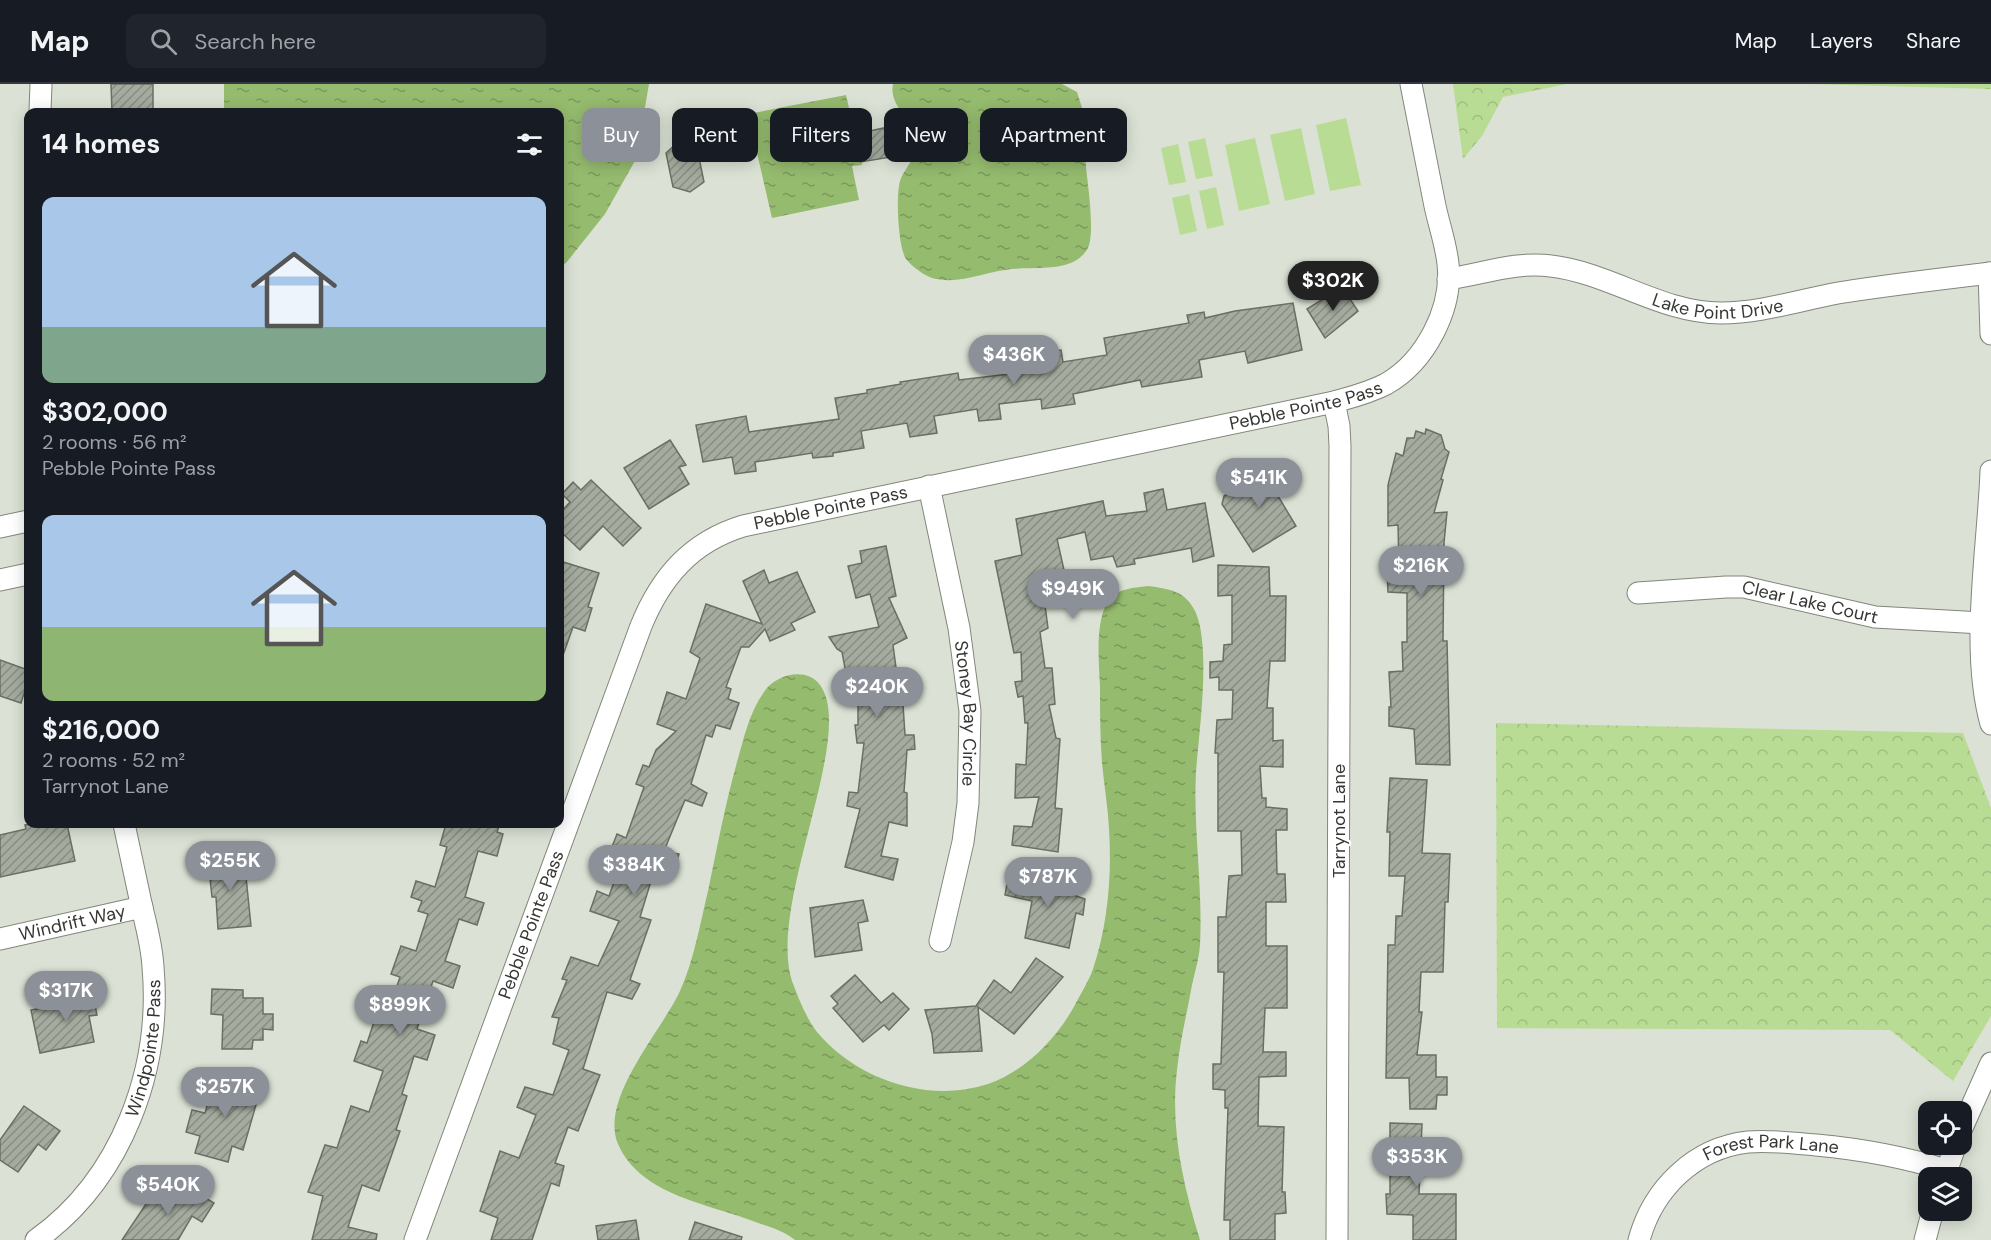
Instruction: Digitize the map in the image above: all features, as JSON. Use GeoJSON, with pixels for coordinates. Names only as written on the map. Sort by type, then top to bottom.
{"type":"FeatureCollection","features":[{"type":"Feature","properties":{"kind":"street"},"geometry":{"type":"LineString","coordinates":[[40,108],[41,84]]}},
{"type":"Feature","properties":{"kind":"street","name":"Pebble Pointe Pass"},"geometry":{"type":"LineString","coordinates":[[415,1240],[641,626],[659,588],[667,577],[699,547],[726,531],[753,523],[1334,402],[1375,390],[1399,375],[1408,367],[1435,329],[1443,307],[1448,279],[1445,248],[1411,84]]}},
{"type":"Feature","properties":{"kind":"street","name":"Lake Point Drive"},"geometry":{"type":"LineString","coordinates":[[1448,279],[1520,266],[1551,266],[1580,273],[1682,308],[1721,313],[1849,292],[1990,273]]}},
{"type":"Feature","properties":{"kind":"street"},"geometry":{"type":"LineString","coordinates":[[1990,273],[1991,334]]}},
{"type":"Feature","properties":{"kind":"street","name":"Tarrynot Lane"},"geometry":{"type":"LineString","coordinates":[[1334,402],[1340,446],[1337,1240]]}},
{"type":"Feature","properties":{"kind":"street"},"geometry":{"type":"LineString","coordinates":[[1991,471],[1982,623],[1982,672],[1991,724]]}},
{"type":"Feature","properties":{"kind":"street","name":"Stoney Bay Circle"},"geometry":{"type":"LineString","coordinates":[[928,486],[959,628],[970,711],[968,803],[963,842],[940,941]]}},
{"type":"Feature","properties":{"kind":"street"},"geometry":{"type":"LineString","coordinates":[[0,527],[24,522]]}},
{"type":"Feature","properties":{"kind":"street"},"geometry":{"type":"LineString","coordinates":[[0,580],[24,575]]}},
{"type":"Feature","properties":{"kind":"street","name":"Clear Lake Court"},"geometry":{"type":"LineString","coordinates":[[1638,593],[1744,587],[1875,617],[1982,623]]}},
{"type":"Feature","properties":{"kind":"street","name":"Windpointe Pass"},"geometry":{"type":"LineString","coordinates":[[36,1240],[66,1216],[117,1148],[139,1097],[152,1046],[155,992],[153,963],[125,828]]}},
{"type":"Feature","properties":{"kind":"street","name":"Windrift Way"},"geometry":{"type":"LineString","coordinates":[[0,939],[142,907]]}},
{"type":"Feature","properties":{"kind":"street"},"geometry":{"type":"LineString","coordinates":[[1972,1106],[1991,1063]]}},
{"type":"Feature","properties":{"kind":"street","name":"Forest Park Lane"},"geometry":{"type":"LineString","coordinates":[[1639,1240],[1657,1199],[1674,1177],[1700,1158],[1728,1146],[1759,1141],[1833,1146],[1912,1160],[1928,1167]]}},
{"type":"Feature","properties":{"kind":"street"},"geometry":{"type":"LineString","coordinates":[[1925,1240],[1930,1221]]}},
{"type":"Feature","properties":{"kind":"green space"},"geometry":{"type":"Polygon","coordinates":[[[1453,84],[1567,84],[1503,97],[1482,136],[1463,159],[1453,84]]]}},
{"type":"Feature","properties":{"kind":"green space"},"geometry":{"type":"Polygon","coordinates":[[[1808,84],[1991,84],[1991,89],[1808,84]]]}},
{"type":"Feature","properties":{"kind":"green space"},"geometry":{"type":"Polygon","coordinates":[[[1346,118],[1361,185],[1330,191],[1316,125],[1346,118]]]}},
{"type":"Feature","properties":{"kind":"green space"},"geometry":{"type":"Polygon","coordinates":[[[1301,128],[1315,194],[1285,201],[1270,135],[1301,128]]]}},
{"type":"Feature","properties":{"kind":"green space"},"geometry":{"type":"Polygon","coordinates":[[[1205,138],[1213,176],[1196,179],[1188,142],[1205,138]]]}},
{"type":"Feature","properties":{"kind":"green space"},"geometry":{"type":"Polygon","coordinates":[[[1255,138],[1270,204],[1239,211],[1225,145],[1255,138]]]}},
{"type":"Feature","properties":{"kind":"green space"},"geometry":{"type":"Polygon","coordinates":[[[1178,144],[1186,182],[1169,185],[1161,148],[1178,144]]]}},
{"type":"Feature","properties":{"kind":"green space"},"geometry":{"type":"Polygon","coordinates":[[[1216,187],[1224,225],[1207,229],[1199,191],[1216,187]]]}},
{"type":"Feature","properties":{"kind":"green space"},"geometry":{"type":"Polygon","coordinates":[[[1189,194],[1197,231],[1180,235],[1172,198],[1189,194]]]}},
{"type":"Feature","properties":{"kind":"green space"},"geometry":{"type":"Polygon","coordinates":[[[1496,723],[1963,733],[1991,808],[1991,1016],[1953,1081],[1890,1030],[1497,1028],[1496,723]]]}},
{"type":"Feature","properties":{"kind":"water"},"geometry":{"type":"Polygon","coordinates":[[[224,84],[649,84],[645,108],[582,108],[582,162],[634,162],[605,214],[564,264],[564,108],[224,108],[224,84]]]}},
{"type":"Feature","properties":{"kind":"water"},"geometry":{"type":"Polygon","coordinates":[[[893,84],[1062,84],[1077,92],[1082,108],[980,108],[980,162],[1086,162],[1091,231],[1085,253],[1064,265],[1003,270],[955,280],[932,278],[912,265],[903,253],[901,243],[898,195],[901,178],[910,162],[968,162],[968,108],[899,108],[893,93],[893,84]]]}},
{"type":"Feature","properties":{"kind":"water"},"geometry":{"type":"Polygon","coordinates":[[[846,95],[849,108],[779,108],[846,95]]]}},
{"type":"Feature","properties":{"kind":"water"},"geometry":{"type":"Polygon","coordinates":[[[770,110],[770,162],[861,162],[862,165],[852,166],[859,200],[772,218],[758,157],[758,112],[770,110]]]}},
{"type":"Feature","properties":{"kind":"water"},"geometry":{"type":"Polygon","coordinates":[[[1148,586],[1176,592],[1187,600],[1196,613],[1203,648],[1203,691],[1195,793],[1200,945],[1180,1048],[1175,1092],[1177,1135],[1183,1177],[1200,1240],[795,1240],[774,1229],[680,1196],[643,1176],[629,1162],[618,1144],[614,1126],[617,1107],[635,1066],[671,1008],[685,979],[696,942],[742,744],[754,708],[769,686],[783,677],[799,674],[807,676],[820,685],[828,709],[828,742],[791,909],[788,948],[792,981],[809,1020],[833,1049],[852,1063],[895,1083],[918,1089],[941,1091],[988,1084],[1028,1062],[1050,1040],[1069,1016],[1093,969],[1108,899],[1110,864],[1101,744],[1099,632],[1103,612],[1115,594],[1148,586]]]}},
{"type":"Feature","properties":{"kind":"building"},"geometry":{"type":"Polygon","coordinates":[[[111,84],[153,84],[153,108],[112,108],[111,84]]]}},
{"type":"Feature","properties":{"kind":"building"},"geometry":{"type":"Polygon","coordinates":[[[884,128],[884,158],[872,160],[872,130],[884,128]]]}},
{"type":"Feature","properties":{"kind":"building"},"geometry":{"type":"Polygon","coordinates":[[[672,147],[672,162],[700,162],[704,182],[690,192],[673,187],[666,153],[672,147]]]}},
{"type":"Feature","properties":{"kind":"building"},"geometry":{"type":"Polygon","coordinates":[[[1342,287],[1358,311],[1325,338],[1307,309],[1342,287]]]}},
{"type":"Feature","properties":{"kind":"building"},"geometry":{"type":"Polygon","coordinates":[[[1293,303],[1302,350],[1248,363],[1245,351],[1199,360],[1202,377],[1142,387],[1140,380],[1073,394],[1075,404],[1042,409],[1041,399],[999,404],[1001,419],[979,421],[977,409],[934,416],[937,433],[910,437],[907,423],[861,431],[864,448],[833,453],[833,456],[813,458],[812,453],[755,462],[756,471],[735,474],[732,457],[703,462],[696,425],[746,416],[749,432],[839,419],[835,398],[867,393],[867,390],[901,384],[900,382],[958,373],[959,380],[1044,370],[1041,353],[1061,350],[1063,362],[1107,355],[1104,338],[1189,323],[1187,315],[1204,312],[1205,318],[1235,311],[1293,303]]]}},
{"type":"Feature","properties":{"kind":"building"},"geometry":{"type":"Polygon","coordinates":[[[1426,429],[1441,435],[1445,449],[1449,452],[1434,513],[1447,512],[1444,543],[1443,641],[1447,641],[1450,765],[1416,764],[1414,729],[1389,726],[1389,707],[1391,707],[1389,672],[1403,671],[1402,642],[1407,642],[1407,593],[1388,592],[1387,569],[1399,569],[1398,525],[1388,526],[1388,485],[1396,453],[1403,456],[1407,438],[1414,438],[1416,431],[1425,434],[1426,429]]]}},
{"type":"Feature","properties":{"kind":"building"},"geometry":{"type":"Polygon","coordinates":[[[670,440],[686,465],[679,467],[689,484],[649,509],[624,468],[670,440]]]}},
{"type":"Feature","properties":{"kind":"building"},"geometry":{"type":"Polygon","coordinates":[[[1274,464],[1287,482],[1275,491],[1296,526],[1253,552],[1222,504],[1224,496],[1274,464]]]}},
{"type":"Feature","properties":{"kind":"building"},"geometry":{"type":"Polygon","coordinates":[[[591,480],[641,528],[623,546],[603,526],[580,550],[564,535],[564,509],[570,502],[564,496],[564,492],[573,482],[581,490],[591,480]]]}},
{"type":"Feature","properties":{"kind":"building"},"geometry":{"type":"Polygon","coordinates":[[[1163,489],[1167,510],[1205,503],[1214,556],[1193,562],[1191,548],[1134,559],[1135,564],[1117,567],[1113,556],[1091,560],[1085,532],[1057,539],[1064,570],[1041,575],[1048,628],[1040,632],[1045,668],[1052,668],[1055,704],[1049,705],[1056,738],[1060,739],[1055,808],[1062,809],[1058,852],[1012,845],[1014,826],[1032,827],[1039,797],[1015,798],[1016,764],[1026,765],[1028,723],[1025,723],[1023,696],[1018,697],[1015,682],[1022,681],[1021,652],[1014,653],[995,561],[1022,555],[1016,519],[1103,501],[1106,516],[1147,511],[1144,493],[1163,489]]]}},
{"type":"Feature","properties":{"kind":"building"},"geometry":{"type":"Polygon","coordinates":[[[886,546],[896,596],[889,598],[907,638],[893,645],[899,690],[902,689],[905,735],[914,735],[915,749],[907,750],[904,792],[907,793],[907,826],[889,822],[881,856],[898,859],[893,880],[845,867],[860,809],[847,806],[849,792],[858,793],[864,743],[857,743],[855,725],[858,725],[858,682],[848,684],[842,652],[837,649],[829,637],[879,627],[870,594],[856,598],[848,566],[862,563],[860,551],[886,546]]]}},
{"type":"Feature","properties":{"kind":"building"},"geometry":{"type":"Polygon","coordinates":[[[564,562],[599,573],[588,607],[592,608],[585,631],[573,627],[564,652],[564,562]]]}},
{"type":"Feature","properties":{"kind":"building"},"geometry":{"type":"Polygon","coordinates":[[[1218,565],[1269,567],[1270,596],[1286,596],[1285,661],[1270,661],[1267,708],[1273,708],[1273,741],[1283,740],[1283,767],[1260,766],[1262,798],[1266,798],[1266,807],[1287,809],[1287,830],[1276,830],[1277,874],[1285,874],[1286,902],[1266,902],[1266,946],[1287,946],[1287,1008],[1265,1008],[1263,1052],[1286,1052],[1286,1076],[1259,1077],[1258,1126],[1284,1127],[1282,1192],[1285,1192],[1286,1213],[1275,1214],[1275,1240],[1230,1240],[1230,1220],[1224,1220],[1228,1108],[1225,1108],[1225,1090],[1213,1089],[1213,1064],[1221,1064],[1224,972],[1218,972],[1218,917],[1226,917],[1229,876],[1242,875],[1241,831],[1218,831],[1218,753],[1215,753],[1217,720],[1232,719],[1233,690],[1219,690],[1219,677],[1210,678],[1210,662],[1223,661],[1224,645],[1232,644],[1232,595],[1218,596],[1218,565]]]}},
{"type":"Feature","properties":{"kind":"building"},"geometry":{"type":"Polygon","coordinates":[[[764,570],[769,583],[797,572],[815,612],[791,623],[795,630],[770,641],[765,629],[749,647],[741,647],[726,687],[731,689],[728,699],[739,703],[730,729],[716,725],[712,737],[706,735],[691,784],[707,793],[702,806],[685,800],[664,851],[679,854],[672,874],[655,868],[640,917],[651,920],[630,980],[640,984],[632,999],[607,992],[583,1069],[600,1075],[578,1131],[568,1127],[555,1163],[564,1166],[559,1186],[551,1183],[532,1240],[491,1240],[498,1218],[480,1211],[500,1151],[519,1158],[536,1115],[517,1107],[525,1087],[553,1095],[569,1050],[553,1044],[559,1018],[552,1017],[567,980],[562,979],[571,957],[598,966],[619,921],[590,911],[597,891],[609,896],[623,857],[610,852],[617,834],[626,838],[644,787],[636,784],[643,765],[649,767],[656,750],[676,731],[657,724],[667,692],[686,699],[700,658],[690,652],[706,604],[762,624],[743,581],[764,570]]]}},
{"type":"Feature","properties":{"kind":"building"},"geometry":{"type":"Polygon","coordinates":[[[0,660],[24,669],[24,694],[21,703],[0,696],[0,660]]]}},
{"type":"Feature","properties":{"kind":"building"},"geometry":{"type":"Polygon","coordinates":[[[1390,778],[1427,780],[1422,853],[1450,854],[1448,902],[1445,902],[1443,972],[1421,972],[1419,1012],[1422,1012],[1417,1055],[1436,1055],[1436,1077],[1447,1077],[1447,1095],[1437,1095],[1436,1109],[1410,1109],[1409,1078],[1386,1078],[1388,945],[1395,945],[1396,916],[1402,916],[1405,876],[1389,876],[1390,832],[1387,832],[1390,778]]]}},
{"type":"Feature","properties":{"kind":"building"},"geometry":{"type":"Polygon","coordinates":[[[68,828],[75,861],[0,877],[0,835],[26,829],[68,828]]]}},
{"type":"Feature","properties":{"kind":"building"},"geometry":{"type":"Polygon","coordinates":[[[445,828],[498,828],[497,832],[503,834],[497,856],[478,851],[465,897],[484,903],[477,925],[459,919],[445,961],[460,966],[453,988],[433,981],[417,1029],[435,1035],[427,1060],[414,1056],[402,1094],[407,1096],[396,1130],[400,1131],[379,1191],[362,1185],[348,1227],[377,1234],[376,1240],[312,1240],[323,1196],[308,1192],[325,1145],[337,1148],[351,1106],[369,1112],[383,1071],[354,1061],[361,1041],[367,1043],[376,1016],[386,1019],[400,977],[391,974],[401,946],[416,951],[428,914],[418,911],[422,901],[411,897],[416,881],[435,887],[447,847],[440,845],[445,828]]]}},
{"type":"Feature","properties":{"kind":"building"},"geometry":{"type":"Polygon","coordinates":[[[244,857],[251,926],[218,929],[216,897],[212,897],[208,860],[244,857]]]}},
{"type":"Feature","properties":{"kind":"building"},"geometry":{"type":"Polygon","coordinates":[[[1009,873],[1077,887],[1076,896],[1085,899],[1083,915],[1076,913],[1069,948],[1025,938],[1032,901],[1005,895],[1009,873]]]}},
{"type":"Feature","properties":{"kind":"building"},"geometry":{"type":"Polygon","coordinates":[[[863,900],[868,921],[858,923],[862,950],[815,957],[810,908],[863,900]]]}},
{"type":"Feature","properties":{"kind":"building"},"geometry":{"type":"Polygon","coordinates":[[[1036,958],[1063,977],[1014,1034],[978,1007],[982,1051],[934,1053],[932,1034],[925,1010],[976,1006],[994,980],[1011,993],[1036,958]]]}},
{"type":"Feature","properties":{"kind":"building"},"geometry":{"type":"Polygon","coordinates":[[[855,975],[881,1003],[893,993],[909,1009],[889,1030],[884,1025],[863,1042],[833,1008],[838,1004],[831,996],[855,975]]]}},
{"type":"Feature","properties":{"kind":"building"},"geometry":{"type":"Polygon","coordinates":[[[91,985],[97,1015],[89,1016],[94,1042],[40,1053],[31,1010],[71,1002],[69,990],[91,985]]]}},
{"type":"Feature","properties":{"kind":"building"},"geometry":{"type":"Polygon","coordinates":[[[212,989],[243,990],[243,998],[263,998],[263,1014],[273,1014],[273,1030],[263,1029],[263,1040],[253,1040],[252,1049],[222,1049],[223,1015],[211,1014],[212,989]]]}},
{"type":"Feature","properties":{"kind":"building"},"geometry":{"type":"Polygon","coordinates":[[[224,1073],[262,1084],[243,1150],[232,1146],[228,1162],[195,1153],[200,1136],[186,1132],[192,1110],[205,1113],[213,1085],[220,1086],[224,1073]]]}},
{"type":"Feature","properties":{"kind":"building"},"geometry":{"type":"Polygon","coordinates":[[[24,1106],[60,1131],[46,1150],[38,1144],[18,1172],[0,1160],[0,1140],[24,1106]]]}},
{"type":"Feature","properties":{"kind":"building"},"geometry":{"type":"Polygon","coordinates":[[[1390,1123],[1422,1124],[1419,1194],[1456,1194],[1456,1240],[1413,1240],[1413,1215],[1387,1214],[1386,1194],[1390,1194],[1390,1123]]]}},
{"type":"Feature","properties":{"kind":"building"},"geometry":{"type":"Polygon","coordinates":[[[158,1186],[179,1199],[187,1187],[214,1203],[202,1222],[192,1216],[178,1240],[122,1240],[158,1186]]]}},
{"type":"Feature","properties":{"kind":"building"},"geometry":{"type":"Polygon","coordinates":[[[636,1220],[639,1240],[598,1240],[596,1226],[636,1220]]]}},
{"type":"Feature","properties":{"kind":"building"},"geometry":{"type":"Polygon","coordinates":[[[695,1222],[742,1237],[741,1240],[689,1240],[695,1222]]]}}]}
